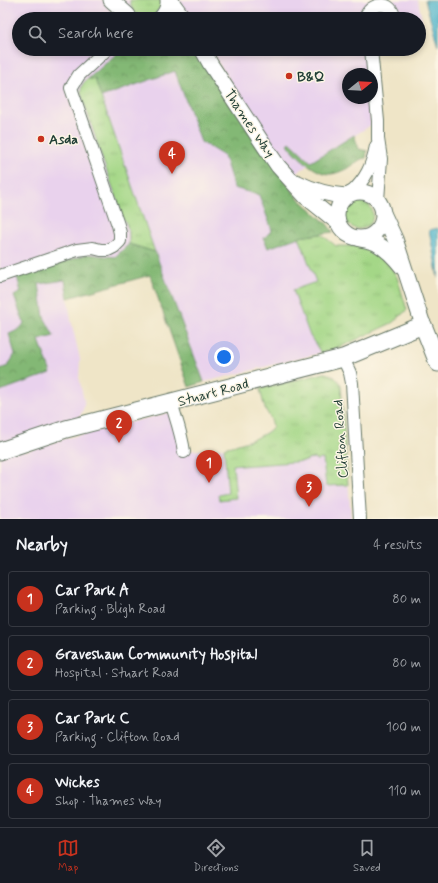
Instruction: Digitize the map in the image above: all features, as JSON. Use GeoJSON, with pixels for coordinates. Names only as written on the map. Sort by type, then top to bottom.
{"type":"FeatureCollection","features":[{"type":"Feature","properties":{"kind":"main road","name":"Stuart Road"},"geometry":{"type":"LineString","coordinates":[[0,451],[66,429],[343,358],[423,325]]}},
{"type":"Feature","properties":{"kind":"main road"},"geometry":{"type":"LineString","coordinates":[[423,325],[438,363]]}},
{"type":"Feature","properties":{"kind":"street"},"geometry":{"type":"LineString","coordinates":[[111,0],[124,12]]}},
{"type":"Feature","properties":{"kind":"street"},"geometry":{"type":"LineString","coordinates":[[124,0],[127,12]]}},
{"type":"Feature","properties":{"kind":"street"},"geometry":{"type":"LineString","coordinates":[[166,12],[169,0]]}},
{"type":"Feature","properties":{"kind":"street"},"geometry":{"type":"LineString","coordinates":[[169,0],[178,12]]}},
{"type":"Feature","properties":{"kind":"street"},"geometry":{"type":"LineString","coordinates":[[368,12],[370,9],[378,4],[386,5],[392,12]]}},
{"type":"Feature","properties":{"kind":"street"},"geometry":{"type":"LineString","coordinates":[[0,276],[77,250],[93,248],[108,250],[120,241],[118,224],[71,88],[79,75],[99,56]]}},
{"type":"Feature","properties":{"kind":"street","name":"Thames Way"},"geometry":{"type":"LineString","coordinates":[[204,56],[211,65]]}},
{"type":"Feature","properties":{"kind":"street","name":"Thames Way"},"geometry":{"type":"LineString","coordinates":[[206,56],[264,147],[278,166],[306,197],[337,222]]}},
{"type":"Feature","properties":{"kind":"street"},"geometry":{"type":"LineString","coordinates":[[360,239],[368,238],[374,234],[380,228],[383,221],[380,207],[381,159],[372,56]]}},
{"type":"Feature","properties":{"kind":"street"},"geometry":{"type":"LineString","coordinates":[[378,139],[373,160],[368,172],[360,185],[341,201],[336,215],[337,222],[341,229],[353,238],[376,243],[398,262],[407,273]]}},
{"type":"Feature","properties":{"kind":"street","name":"Thames Way"},"geometry":{"type":"LineString","coordinates":[[292,180],[321,192],[335,195],[348,195]]}},
{"type":"Feature","properties":{"kind":"street"},"geometry":{"type":"LineString","coordinates":[[348,195],[357,192],[365,192],[372,195],[380,207],[396,239],[423,325]]}},
{"type":"Feature","properties":{"kind":"street","name":"Clifton Road"},"geometry":{"type":"LineString","coordinates":[[343,358],[350,373],[352,383],[360,519]]}},
{"type":"Feature","properties":{"kind":"street"},"geometry":{"type":"LineString","coordinates":[[171,402],[182,438],[184,452]]}},
{"type":"Feature","properties":{"kind":"shaded area"},"geometry":{"type":"Polygon","coordinates":[[[0,0],[418,0],[420,12],[12,12],[12,56],[187,56],[271,185],[299,237],[316,282],[293,290],[321,353],[204,382],[155,252],[65,280],[71,320],[80,359],[79,378],[84,407],[80,416],[75,419],[21,437],[25,452],[60,440],[180,410],[188,451],[224,448],[257,438],[273,426],[265,409],[260,389],[325,373],[334,377],[341,385],[351,519],[0,519],[0,0]]]}},
{"type":"Feature","properties":{"kind":"shaded area"},"geometry":{"type":"Polygon","coordinates":[[[214,56],[365,56],[366,68],[342,68],[342,104],[369,104],[371,125],[296,173],[281,159],[214,56]]]}},
{"type":"Feature","properties":{"kind":"green space"},"geometry":{"type":"Polygon","coordinates":[[[130,0],[162,0],[161,6],[157,12],[134,12],[130,4],[130,0]]]}},
{"type":"Feature","properties":{"kind":"green space"},"geometry":{"type":"Polygon","coordinates":[[[114,56],[199,56],[208,67],[297,197],[327,224],[333,232],[299,237],[268,248],[264,238],[272,230],[259,195],[234,188],[224,156],[201,142],[175,71],[101,97],[95,79],[88,79],[114,56]]]}},
{"type":"Feature","properties":{"kind":"green space"},"geometry":{"type":"Polygon","coordinates":[[[88,79],[95,79],[155,252],[129,244],[129,232],[126,223],[121,216],[121,210],[81,93],[82,85],[88,79]]]}},
{"type":"Feature","properties":{"kind":"green space"},"geometry":{"type":"Polygon","coordinates":[[[354,135],[359,149],[367,151],[366,158],[350,167],[332,174],[318,171],[306,163],[288,144],[290,142],[311,162],[354,135]]]}},
{"type":"Feature","properties":{"kind":"green space"},"geometry":{"type":"Polygon","coordinates":[[[359,201],[369,205],[373,215],[369,225],[359,229],[349,225],[345,215],[349,205],[359,201]]]}},
{"type":"Feature","properties":{"kind":"green space"},"geometry":{"type":"Polygon","coordinates":[[[321,234],[336,246],[363,246],[370,248],[385,258],[397,277],[407,310],[392,323],[340,347],[321,353],[310,336],[293,290],[316,282],[299,237],[321,234]]]}},
{"type":"Feature","properties":{"kind":"green space"},"geometry":{"type":"Polygon","coordinates":[[[129,244],[155,252],[204,382],[189,387],[150,275],[68,298],[65,280],[39,284],[44,317],[54,336],[39,340],[51,373],[0,391],[0,369],[8,366],[15,354],[9,334],[19,329],[24,323],[14,296],[21,292],[17,276],[37,268],[42,270],[87,254],[115,257],[129,244]]]}},
{"type":"Feature","properties":{"kind":"green space"},"geometry":{"type":"Polygon","coordinates":[[[325,373],[338,380],[341,385],[348,485],[326,486],[323,459],[316,460],[315,458],[307,459],[307,461],[241,466],[241,464],[233,465],[236,498],[219,500],[218,495],[228,493],[224,448],[243,443],[265,434],[273,426],[265,409],[260,389],[325,373]]]}},
{"type":"Feature","properties":{"kind":"water"},"geometry":{"type":"Polygon","coordinates":[[[425,0],[438,0],[438,46],[425,0]]]}},
{"type":"Feature","properties":{"kind":"water"},"geometry":{"type":"Polygon","coordinates":[[[438,228],[438,278],[429,230],[438,228]]]}},
{"type":"Feature","properties":{"kind":"place","name":"B&Q"},"geometry":{"type":"Point","coordinates":[289,76]}},
{"type":"Feature","properties":{"kind":"place","name":"Asda"},"geometry":{"type":"Point","coordinates":[41,139]}},
{"type":"Feature","properties":{"kind":"place","name":"Wickes"},"geometry":{"type":"Point","coordinates":[172,174]}},
{"type":"Feature","properties":{"kind":"place","name":"Gravesham Community Hospital"},"geometry":{"type":"Point","coordinates":[119,443]}},
{"type":"Feature","properties":{"kind":"place","name":"Car Park A"},"geometry":{"type":"Point","coordinates":[209,483]}},
{"type":"Feature","properties":{"kind":"place","name":"Car Park C"},"geometry":{"type":"Point","coordinates":[309,507]}}]}
